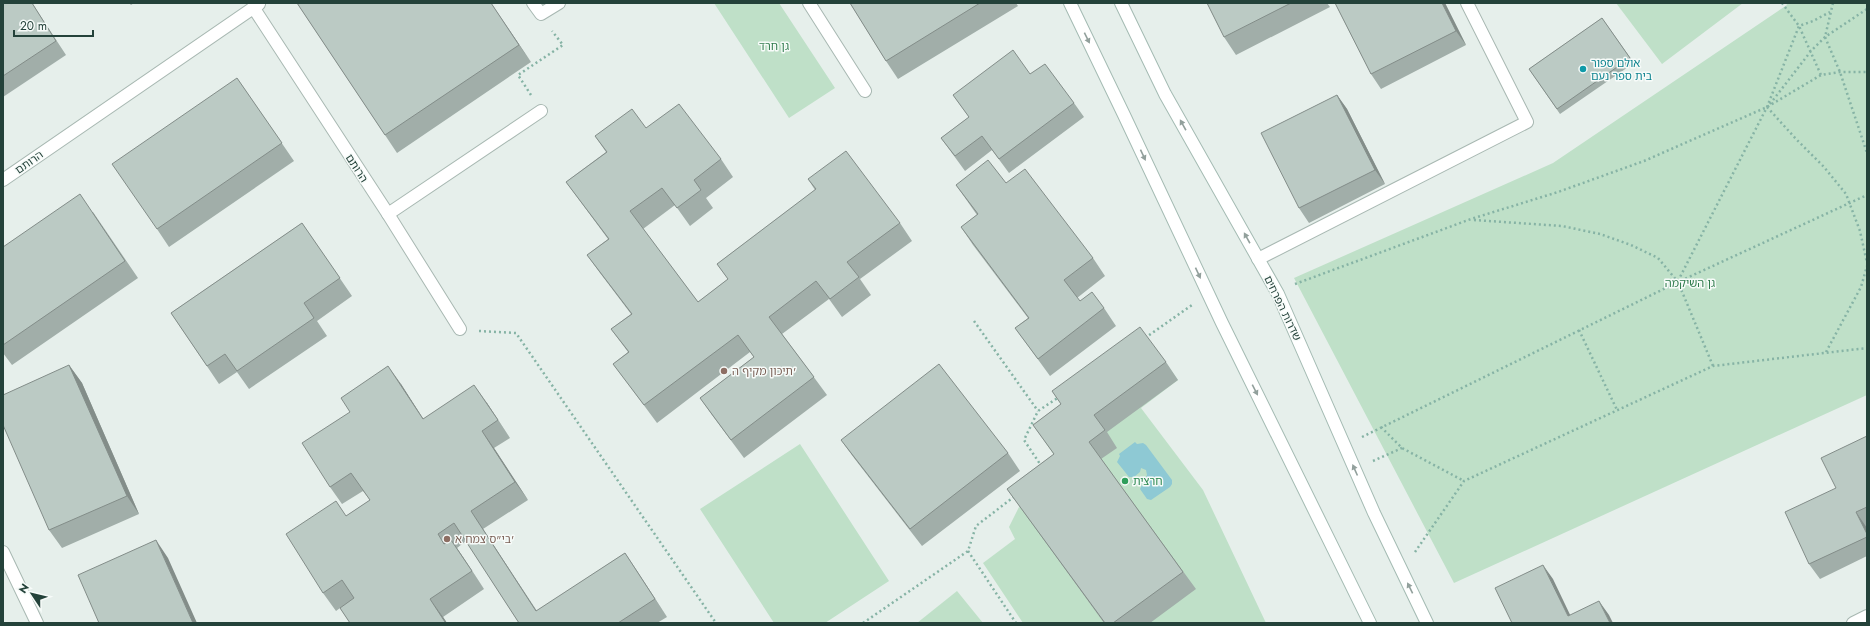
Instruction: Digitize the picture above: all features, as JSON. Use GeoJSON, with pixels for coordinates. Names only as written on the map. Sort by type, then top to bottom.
{"type":"FeatureCollection","features":[{"type":"Feature","properties":{"kind":"street"},"geometry":{"type":"LineString","coordinates":[[533,3],[541,14],[559,3]]}},
{"type":"Feature","properties":{"kind":"street"},"geometry":{"type":"LineString","coordinates":[[809,3],[865,91]]}},
{"type":"Feature","properties":{"kind":"street"},"geometry":{"type":"LineString","coordinates":[[1070,3],[1208,294],[1370,623]]}},
{"type":"Feature","properties":{"kind":"street","name":"שדרות הפרחים"},"geometry":{"type":"LineString","coordinates":[[1121,3],[1165,94],[1278,294],[1355,470],[1427,623]]}},
{"type":"Feature","properties":{"kind":"street"},"geometry":{"type":"LineString","coordinates":[[1258,259],[1527,122],[1467,3]]}},
{"type":"Feature","properties":{"kind":"street","name":"הרותם"},"geometry":{"type":"LineString","coordinates":[[3,180],[256,5],[460,329]]}},
{"type":"Feature","properties":{"kind":"street"},"geometry":{"type":"LineString","coordinates":[[388,214],[541,111]]}},
{"type":"Feature","properties":{"kind":"street"},"geometry":{"type":"LineString","coordinates":[[3,552],[37,623]]}},
{"type":"Feature","properties":{"kind":"path"},"geometry":{"type":"LineString","coordinates":[[1782,3],[1799,26],[1821,75]]}},
{"type":"Feature","properties":{"kind":"path"},"geometry":{"type":"LineString","coordinates":[[1833,3],[1825,37],[1840,72],[1867,153]]}},
{"type":"Feature","properties":{"kind":"path"},"geometry":{"type":"LineString","coordinates":[[1767,107],[1811,51],[1825,37],[1867,8]]}},
{"type":"Feature","properties":{"kind":"path"},"geometry":{"type":"LineString","coordinates":[[1678,282],[1767,107],[1799,26],[1813,21],[1830,12]]}},
{"type":"Feature","properties":{"kind":"path"},"geometry":{"type":"LineString","coordinates":[[541,14],[562,45],[518,75],[541,111]]}},
{"type":"Feature","properties":{"kind":"path"},"geometry":{"type":"LineString","coordinates":[[1278,294],[1298,282],[1471,220],[1558,192],[1644,161],[1767,107],[1821,75],[1840,72],[1867,72]]}},
{"type":"Feature","properties":{"kind":"path"},"geometry":{"type":"LineString","coordinates":[[1767,107],[1796,140],[1824,167],[1846,194],[1860,230],[1867,265],[1861,287],[1826,352]]}},
{"type":"Feature","properties":{"kind":"path"},"geometry":{"type":"LineString","coordinates":[[1344,445],[1678,282],[1867,195]]}},
{"type":"Feature","properties":{"kind":"path"},"geometry":{"type":"LineString","coordinates":[[1471,220],[1562,226],[1600,234],[1631,245],[1658,258],[1678,282],[1713,366]]}},
{"type":"Feature","properties":{"kind":"path"},"geometry":{"type":"LineString","coordinates":[[1143,339],[1208,294]]}},
{"type":"Feature","properties":{"kind":"path"},"geometry":{"type":"LineString","coordinates":[[974,322],[1038,411]]}},
{"type":"Feature","properties":{"kind":"path"},"geometry":{"type":"LineString","coordinates":[[460,329],[516,333],[716,623]]}},
{"type":"Feature","properties":{"kind":"path"},"geometry":{"type":"LineString","coordinates":[[1579,330],[1617,410]]}},
{"type":"Feature","properties":{"kind":"path"},"geometry":{"type":"LineString","coordinates":[[1402,571],[1464,481],[1713,366],[1867,348]]}},
{"type":"Feature","properties":{"kind":"path"},"geometry":{"type":"LineString","coordinates":[[1046,472],[1024,440],[1038,411],[1064,393]]}},
{"type":"Feature","properties":{"kind":"path"},"geometry":{"type":"LineString","coordinates":[[1381,427],[1402,448],[1464,481]]}},
{"type":"Feature","properties":{"kind":"path"},"geometry":{"type":"LineString","coordinates":[[1355,470],[1402,448]]}},
{"type":"Feature","properties":{"kind":"path"},"geometry":{"type":"LineString","coordinates":[[863,623],[968,551],[976,526],[1016,495]]}},
{"type":"Feature","properties":{"kind":"path"},"geometry":{"type":"LineString","coordinates":[[968,551],[1016,623]]}},
{"type":"Feature","properties":{"kind":"green space","name":"גן חרד"},"geometry":{"type":"Polygon","coordinates":[[[714,3],[779,3],[835,88],[789,118],[714,3]]]}},
{"type":"Feature","properties":{"kind":"green space"},"geometry":{"type":"Polygon","coordinates":[[[1616,3],[1743,3],[1662,64],[1616,3]]]}},
{"type":"Feature","properties":{"kind":"green space","name":"גן השיקמה"},"geometry":{"type":"Polygon","coordinates":[[[1786,3],[1867,3],[1867,395],[1454,583],[1294,278],[1553,163],[1787,5],[1786,3]]]}},
{"type":"Feature","properties":{"kind":"green space","name":"חרצית"},"geometry":{"type":"Polygon","coordinates":[[[1153,345],[1178,380],[1141,408],[1203,490],[1266,623],[1023,623],[983,563],[1015,539],[1009,527],[1019,507],[1066,472],[1045,442],[1073,421],[1153,345]]]}},
{"type":"Feature","properties":{"kind":"green space"},"geometry":{"type":"Polygon","coordinates":[[[800,444],[889,581],[825,623],[774,623],[700,509],[800,444]]]}},
{"type":"Feature","properties":{"kind":"green space"},"geometry":{"type":"Polygon","coordinates":[[[957,591],[983,623],[917,623],[957,591]]]}},
{"type":"Feature","properties":{"kind":"water"},"geometry":{"type":"Polygon","coordinates":[[[1135,442],[1137,444],[1143,443],[1146,445],[1172,480],[1170,487],[1151,500],[1147,499],[1140,489],[1147,475],[1146,470],[1141,468],[1140,472],[1134,477],[1129,477],[1117,462],[1120,456],[1119,454],[1135,442]]]}},
{"type":"Feature","properties":{"kind":"building"},"geometry":{"type":"Polygon","coordinates":[[[3,3],[32,3],[56,41],[3,76],[3,3]]]}},
{"type":"Feature","properties":{"kind":"building"},"geometry":{"type":"Polygon","coordinates":[[[297,3],[491,3],[519,45],[385,135],[297,3]]]}},
{"type":"Feature","properties":{"kind":"building"},"geometry":{"type":"Polygon","coordinates":[[[850,3],[980,3],[886,61],[850,3]]]}},
{"type":"Feature","properties":{"kind":"building"},"geometry":{"type":"Polygon","coordinates":[[[1207,3],[1291,3],[1224,37],[1207,3]]]}},
{"type":"Feature","properties":{"kind":"building"},"geometry":{"type":"Polygon","coordinates":[[[1335,3],[1442,3],[1456,31],[1371,74],[1335,3]]]}},
{"type":"Feature","properties":{"kind":"building","name":"אולם ספור בית ספר נעם"},"geometry":{"type":"Polygon","coordinates":[[[1602,18],[1630,58],[1557,109],[1529,69],[1602,18]]]}},
{"type":"Feature","properties":{"kind":"building"},"geometry":{"type":"Polygon","coordinates":[[[1013,50],[1030,74],[1045,64],[1074,103],[999,159],[982,136],[955,156],[941,138],[969,117],[953,95],[1013,50]]]}},
{"type":"Feature","properties":{"kind":"building"},"geometry":{"type":"Polygon","coordinates":[[[237,78],[282,143],[157,229],[112,164],[237,78]]]}},
{"type":"Feature","properties":{"kind":"building"},"geometry":{"type":"Polygon","coordinates":[[[1337,95],[1375,170],[1299,208],[1261,133],[1337,95]]]}},
{"type":"Feature","properties":{"kind":"building"},"geometry":{"type":"Polygon","coordinates":[[[679,104],[721,159],[694,180],[701,190],[677,208],[662,188],[630,211],[698,302],[728,279],[717,264],[816,189],[808,179],[846,151],[900,223],[847,262],[859,277],[830,299],[816,281],[769,317],[814,377],[731,440],[700,398],[754,357],[738,335],[644,405],[613,364],[629,352],[611,329],[632,314],[587,255],[609,239],[566,182],[607,152],[595,136],[632,109],[646,128],[679,104]]]}},
{"type":"Feature","properties":{"kind":"building"},"geometry":{"type":"Polygon","coordinates":[[[988,160],[1006,183],[1025,169],[1093,258],[1064,280],[1080,301],[1092,292],[1104,308],[1038,359],[1015,328],[1029,318],[961,227],[978,214],[956,185],[988,160]]]}},
{"type":"Feature","properties":{"kind":"building"},"geometry":{"type":"Polygon","coordinates":[[[80,194],[125,261],[3,345],[3,247],[80,194]]]}},
{"type":"Feature","properties":{"kind":"building"},"geometry":{"type":"Polygon","coordinates":[[[302,223],[340,278],[304,303],[314,318],[237,371],[225,354],[207,366],[171,313],[302,223]]]}},
{"type":"Feature","properties":{"kind":"building"},"geometry":{"type":"Polygon","coordinates":[[[1140,327],[1166,362],[1094,415],[1105,430],[1089,442],[1183,572],[1113,623],[1105,623],[1007,489],[1054,454],[1033,425],[1061,404],[1052,391],[1140,327]]]}},
{"type":"Feature","properties":{"kind":"building"},"geometry":{"type":"Polygon","coordinates":[[[939,364],[1008,453],[910,529],[841,440],[939,364]]]}},
{"type":"Feature","properties":{"kind":"building"},"geometry":{"type":"Polygon","coordinates":[[[69,365],[127,496],[49,530],[3,425],[3,395],[69,365]]]}},
{"type":"Feature","properties":{"kind":"building"},"geometry":{"type":"Polygon","coordinates":[[[388,366],[423,419],[474,385],[498,420],[482,431],[515,482],[471,511],[536,611],[625,553],[655,599],[618,623],[519,623],[454,523],[438,534],[444,544],[451,540],[472,571],[430,599],[445,622],[444,623],[350,623],[340,608],[354,598],[342,580],[323,593],[286,534],[336,501],[346,516],[370,500],[351,473],[330,487],[302,443],[350,412],[341,398],[388,366]]]}},
{"type":"Feature","properties":{"kind":"building"},"geometry":{"type":"Polygon","coordinates":[[[1867,436],[1867,507],[1856,512],[1867,534],[1867,537],[1809,564],[1785,512],[1836,488],[1821,458],[1867,436]]]}},
{"type":"Feature","properties":{"kind":"building"},"geometry":{"type":"Polygon","coordinates":[[[156,540],[193,623],[99,623],[78,575],[156,540]]]}},
{"type":"Feature","properties":{"kind":"building"},"geometry":{"type":"Polygon","coordinates":[[[1543,565],[1568,616],[1599,601],[1610,623],[1512,623],[1495,588],[1543,565]]]}},
{"type":"Feature","properties":{"kind":"place","name":"אולם ספור בית ספר נעם"},"geometry":{"type":"Point","coordinates":[1583,69]}},
{"type":"Feature","properties":{"kind":"place","name":"תיכון מקיף ה'"},"geometry":{"type":"Point","coordinates":[724,371]}},
{"type":"Feature","properties":{"kind":"place","name":"חרצית"},"geometry":{"type":"Point","coordinates":[1125,481]}},
{"type":"Feature","properties":{"kind":"place","name":"בי\"ס צמח א'"},"geometry":{"type":"Point","coordinates":[447,539]}}]}
